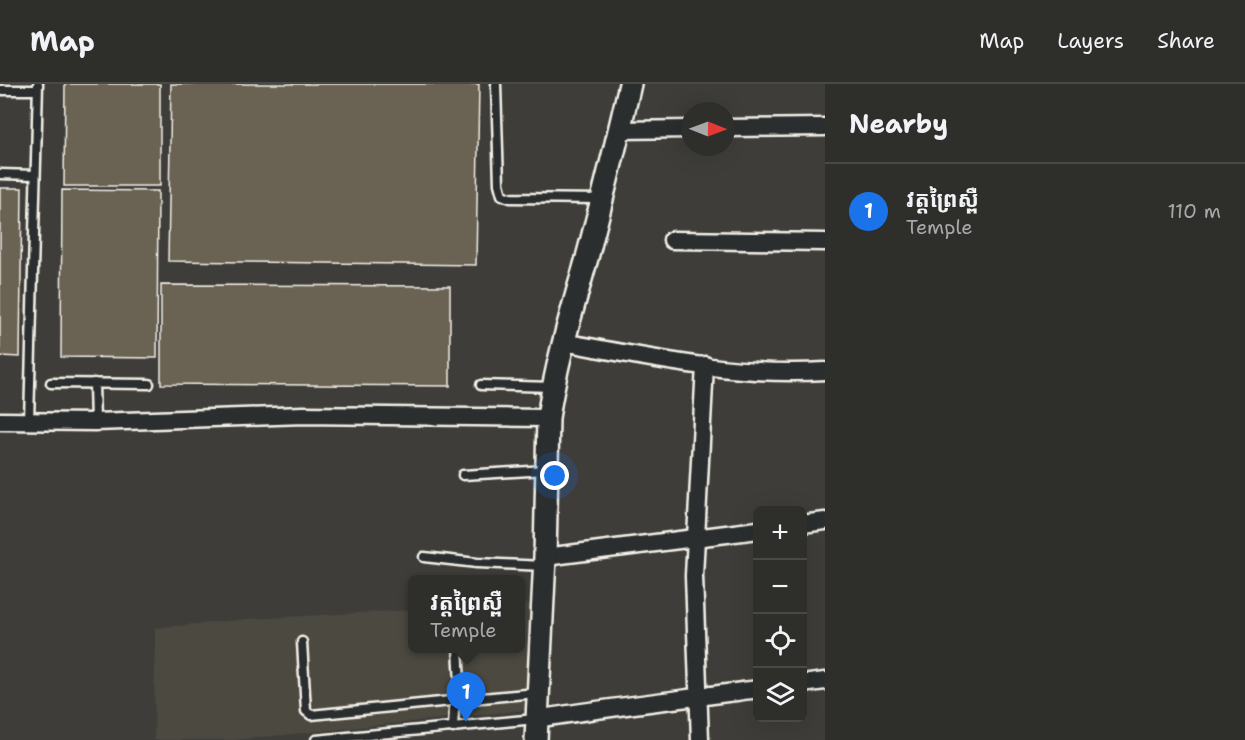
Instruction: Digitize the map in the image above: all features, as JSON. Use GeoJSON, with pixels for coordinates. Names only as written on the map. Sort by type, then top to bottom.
{"type":"FeatureCollection","features":[{"type":"Feature","properties":{"kind":"street"},"geometry":{"type":"LineString","coordinates":[[536,740],[548,418],[563,342],[603,199],[630,84]]}},
{"type":"Feature","properties":{"kind":"street"},"geometry":{"type":"LineString","coordinates":[[735,128],[825,127]]}},
{"type":"Feature","properties":{"kind":"street"},"geometry":{"type":"LineString","coordinates":[[620,130],[681,129]]}},
{"type":"Feature","properties":{"kind":"street"},"geometry":{"type":"LineString","coordinates":[[672,240],[825,242]]}},
{"type":"Feature","properties":{"kind":"street"},"geometry":{"type":"LineString","coordinates":[[563,342],[705,365],[786,373],[825,371]]}},
{"type":"Feature","properties":{"kind":"street"},"geometry":{"type":"LineString","coordinates":[[700,740],[695,539],[705,365]]}},
{"type":"Feature","properties":{"kind":"street"},"geometry":{"type":"LineString","coordinates":[[0,421],[95,422],[303,415],[548,418]]}},
{"type":"Feature","properties":{"kind":"street"},"geometry":{"type":"LineString","coordinates":[[807,523],[825,521]]}},
{"type":"Feature","properties":{"kind":"street"},"geometry":{"type":"LineString","coordinates":[[544,561],[753,531]]}},
{"type":"Feature","properties":{"kind":"street"},"geometry":{"type":"LineString","coordinates":[[807,683],[825,681]]}},
{"type":"Feature","properties":{"kind":"street"},"geometry":{"type":"LineString","coordinates":[[536,719],[603,708],[753,691]]}},
{"type":"Feature","properties":{"kind":"lane"},"geometry":{"type":"LineString","coordinates":[[496,85],[499,184],[502,195],[510,198],[603,199]]}},
{"type":"Feature","properties":{"kind":"lane"},"geometry":{"type":"LineString","coordinates":[[0,90],[37,87],[28,422]]}},
{"type":"Feature","properties":{"kind":"lane"},"geometry":{"type":"LineString","coordinates":[[0,174],[35,176]]}},
{"type":"Feature","properties":{"kind":"lane"},"geometry":{"type":"LineString","coordinates":[[51,383],[149,384]]}},
{"type":"Feature","properties":{"kind":"lane"},"geometry":{"type":"LineString","coordinates":[[94,383],[95,422]]}},
{"type":"Feature","properties":{"kind":"lane"},"geometry":{"type":"LineString","coordinates":[[481,385],[553,387]]}},
{"type":"Feature","properties":{"kind":"lane"},"geometry":{"type":"LineString","coordinates":[[463,475],[547,470]]}},
{"type":"Feature","properties":{"kind":"lane"},"geometry":{"type":"LineString","coordinates":[[424,557],[477,563],[544,561]]}},
{"type":"Feature","properties":{"kind":"lane"},"geometry":{"type":"LineString","coordinates":[[302,642],[306,711],[311,716],[537,693]]}},
{"type":"Feature","properties":{"kind":"lane"},"geometry":{"type":"LineString","coordinates":[[453,728],[454,709],[461,700],[458,653]]}},
{"type":"Feature","properties":{"kind":"lane"},"geometry":{"type":"LineString","coordinates":[[316,740],[417,736],[453,728],[536,719]]}},
{"type":"Feature","properties":{"kind":"shaded area"},"geometry":{"type":"Polygon","coordinates":[[[532,603],[526,710],[235,740],[154,740],[155,628],[247,619],[408,610],[408,653],[525,653],[525,604],[532,603]]]}},
{"type":"Feature","properties":{"kind":"building"},"geometry":{"type":"Polygon","coordinates":[[[65,84],[160,84],[160,186],[64,186],[65,84]]]}},
{"type":"Feature","properties":{"kind":"building"},"geometry":{"type":"Polygon","coordinates":[[[171,84],[479,84],[476,265],[168,261],[171,84]]]}},
{"type":"Feature","properties":{"kind":"building"},"geometry":{"type":"Polygon","coordinates":[[[0,188],[22,188],[20,357],[0,356],[0,188]]]}},
{"type":"Feature","properties":{"kind":"building"},"geometry":{"type":"Polygon","coordinates":[[[62,190],[158,191],[157,358],[61,357],[62,190]]]}},
{"type":"Feature","properties":{"kind":"building"},"geometry":{"type":"Polygon","coordinates":[[[161,285],[450,286],[450,386],[161,384],[161,285]]]}},
{"type":"Feature","properties":{"kind":"place","name":"វត្តព្រៃស្ពឺ"},"geometry":{"type":"Point","coordinates":[466,722]}}]}
